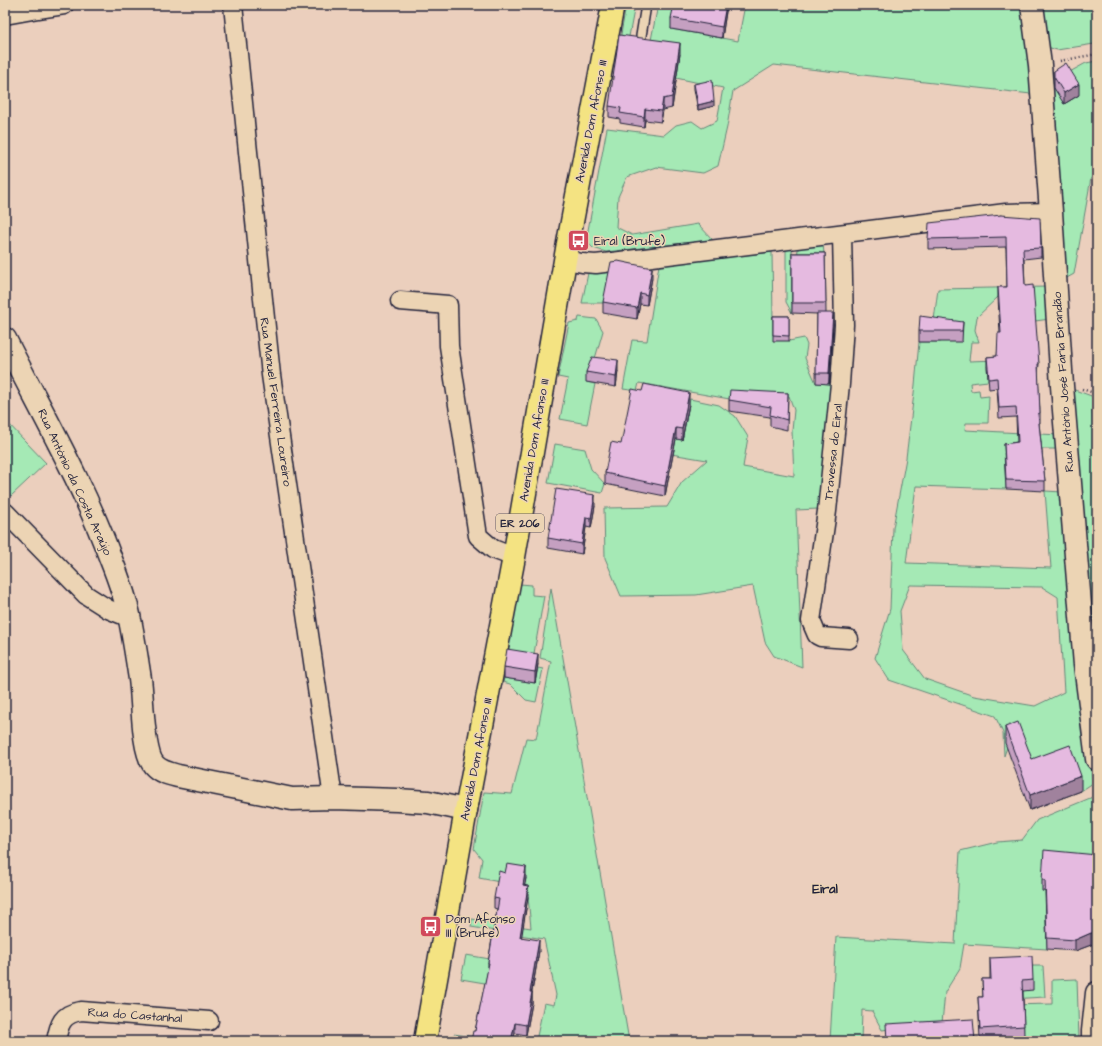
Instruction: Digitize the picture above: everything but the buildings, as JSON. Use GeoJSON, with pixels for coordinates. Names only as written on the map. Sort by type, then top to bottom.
{"type":"FeatureCollection","features":[{"type":"Feature","properties":{"kind":"main road","name":"Avenida Dom Afonso III"},"geometry":{"type":"LineString","coordinates":[[425,1041],[466,810],[514,557],[565,260],[613,5]]}},
{"type":"Feature","properties":{"kind":"street"},"geometry":{"type":"LineString","coordinates":[[5,15],[38,8],[64,5]]}},
{"type":"Feature","properties":{"kind":"street","name":"Rua Manuel Ferreira Loureiro"},"geometry":{"type":"LineString","coordinates":[[233,5],[271,375],[333,798]]}},
{"type":"Feature","properties":{"kind":"street","name":"Rua António José Faria Brandão"},"geometry":{"type":"LineString","coordinates":[[1032,5],[1040,65],[1062,386],[1085,665],[1097,759]]}},
{"type":"Feature","properties":{"kind":"street"},"geometry":{"type":"LineString","coordinates":[[565,260],[582,264],[596,264],[1006,214],[1051,212]]}},
{"type":"Feature","properties":{"kind":"street","name":"Travessa do Eiral"},"geometry":{"type":"LineString","coordinates":[[842,234],[844,325],[840,384],[827,511],[811,621],[816,635],[821,637],[849,639]]}},
{"type":"Feature","properties":{"kind":"street"},"geometry":{"type":"LineString","coordinates":[[400,301],[448,305],[449,346],[478,536],[494,549],[514,557]]}},
{"type":"Feature","properties":{"kind":"street","name":"Rua António da Costa Araújo"},"geometry":{"type":"LineString","coordinates":[[5,339],[58,440],[100,528],[118,577],[130,618],[140,680],[146,741],[150,758],[154,766],[165,772],[178,776],[292,799],[333,798],[398,800],[428,802],[466,810]]}},
{"type":"Feature","properties":{"kind":"street"},"geometry":{"type":"LineString","coordinates":[[5,512],[86,595],[108,609],[130,618]]}},
{"type":"Feature","properties":{"kind":"street"},"geometry":{"type":"LineString","coordinates":[[1093,1041],[1097,993]]}},
{"type":"Feature","properties":{"kind":"street","name":"Rua do Castanhal"},"geometry":{"type":"LineString","coordinates":[[56,1041],[59,1026],[64,1018],[72,1013],[81,1011],[209,1021]]}},
{"type":"Feature","properties":{"kind":"lane"},"geometry":{"type":"LineString","coordinates":[[641,36],[646,5]]}},
{"type":"Feature","properties":{"kind":"path"},"geometry":{"type":"LineString","coordinates":[[1040,65],[1097,54]]}},
{"type":"Feature","properties":{"kind":"green space"},"geometry":{"type":"Polygon","coordinates":[[[626,5],[635,5],[627,47],[619,46],[626,5]]]}},
{"type":"Feature","properties":{"kind":"green space"},"geometry":{"type":"Polygon","coordinates":[[[658,5],[675,5],[671,29],[738,41],[745,5],[1025,5],[1031,94],[774,65],[733,91],[718,166],[703,173],[656,167],[627,177],[618,197],[616,227],[632,235],[698,224],[713,240],[606,252],[593,248],[586,241],[607,128],[664,135],[676,125],[692,121],[702,128],[717,121],[723,88],[676,78],[649,50],[658,5]]]}},
{"type":"Feature","properties":{"kind":"green space"},"geometry":{"type":"Polygon","coordinates":[[[1043,5],[1097,5],[1097,42],[1094,44],[1057,50],[1047,47],[1043,5]]]}},
{"type":"Feature","properties":{"kind":"green space"},"geometry":{"type":"Polygon","coordinates":[[[1097,61],[1097,178],[1091,178],[1074,274],[1065,279],[1051,83],[1064,103],[1066,74],[1086,63],[1097,61]]]}},
{"type":"Feature","properties":{"kind":"green space"},"geometry":{"type":"Polygon","coordinates":[[[823,244],[825,263],[797,263],[798,248],[823,244]]]}},
{"type":"Feature","properties":{"kind":"green space"},"geometry":{"type":"Polygon","coordinates":[[[792,249],[792,313],[786,302],[786,250],[792,249]]]}},
{"type":"Feature","properties":{"kind":"green space"},"geometry":{"type":"Polygon","coordinates":[[[772,252],[773,321],[789,341],[804,338],[807,345],[805,358],[816,383],[833,384],[818,509],[796,510],[802,667],[774,656],[765,642],[753,586],[696,595],[621,596],[605,558],[604,508],[667,507],[682,482],[707,460],[665,453],[668,437],[682,440],[690,399],[719,405],[735,416],[748,437],[743,467],[794,476],[792,431],[794,410],[789,396],[774,395],[741,401],[639,383],[637,391],[623,389],[632,340],[647,341],[659,265],[772,252]]]}},
{"type":"Feature","properties":{"kind":"green space"},"geometry":{"type":"Polygon","coordinates":[[[611,271],[605,303],[582,303],[588,273],[611,271]]]}},
{"type":"Feature","properties":{"kind":"green space"},"geometry":{"type":"Polygon","coordinates":[[[1047,287],[1050,319],[1035,321],[998,297],[977,317],[975,330],[979,342],[971,342],[969,361],[997,360],[987,366],[988,381],[970,383],[971,391],[979,390],[980,397],[989,396],[988,423],[966,423],[965,430],[1059,435],[1060,449],[1041,449],[1004,453],[1006,489],[916,486],[906,563],[1051,568],[1045,491],[1063,492],[1079,693],[1093,783],[1081,791],[1070,761],[1032,775],[1024,753],[1010,758],[1014,726],[1004,756],[1003,733],[995,716],[889,680],[875,658],[890,609],[893,528],[906,458],[919,342],[941,342],[933,328],[938,289],[1047,287]],[[910,585],[900,611],[903,650],[925,679],[974,696],[1035,706],[1064,692],[1058,597],[1042,587],[910,585]]]}},
{"type":"Feature","properties":{"kind":"green space"},"geometry":{"type":"Polygon","coordinates":[[[579,317],[596,319],[603,331],[587,382],[595,384],[587,424],[560,419],[568,379],[558,377],[569,323],[578,321],[579,317]]]}},
{"type":"Feature","properties":{"kind":"green space"},"geometry":{"type":"Polygon","coordinates":[[[1072,389],[1097,398],[1097,409],[1092,409],[1097,475],[1097,668],[1072,389]]]}},
{"type":"Feature","properties":{"kind":"green space"},"geometry":{"type":"Polygon","coordinates":[[[5,420],[46,463],[11,496],[5,489],[5,420]]]}},
{"type":"Feature","properties":{"kind":"green space"},"geometry":{"type":"Polygon","coordinates":[[[555,444],[585,449],[591,469],[605,484],[602,493],[548,483],[555,444]]]}},
{"type":"Feature","properties":{"kind":"green space"},"geometry":{"type":"Polygon","coordinates":[[[520,584],[532,585],[532,595],[544,596],[533,659],[507,656],[520,584]]]}},
{"type":"Feature","properties":{"kind":"green space"},"geometry":{"type":"Polygon","coordinates":[[[551,588],[629,1041],[536,1041],[544,1003],[554,1005],[556,995],[544,939],[471,927],[472,919],[531,928],[528,897],[523,896],[505,883],[479,878],[482,859],[474,849],[484,792],[512,794],[526,738],[536,739],[551,661],[540,658],[551,588]]]}},
{"type":"Feature","properties":{"kind":"green space"},"geometry":{"type":"Polygon","coordinates":[[[538,668],[543,669],[536,702],[526,700],[510,684],[503,682],[504,678],[535,683],[538,668]]]}},
{"type":"Feature","properties":{"kind":"green space"},"geometry":{"type":"Polygon","coordinates":[[[1095,796],[1097,811],[1097,866],[1042,891],[1051,892],[1046,917],[1047,949],[964,944],[960,968],[945,992],[942,1023],[882,1030],[872,1011],[862,1010],[861,1041],[830,1041],[836,937],[955,944],[960,851],[997,842],[1022,840],[1037,820],[1095,796]]]}},
{"type":"Feature","properties":{"kind":"green space"},"geometry":{"type":"Polygon","coordinates":[[[466,955],[490,959],[532,991],[461,979],[466,955]]]}},
{"type":"Feature","properties":{"kind":"green space"},"geometry":{"type":"Polygon","coordinates":[[[1032,966],[1043,966],[1045,997],[1009,999],[1008,992],[1032,966]]]}},
{"type":"Feature","properties":{"kind":"green space"},"geometry":{"type":"Polygon","coordinates":[[[1077,979],[1079,1041],[987,1041],[987,1039],[1024,1037],[1009,1005],[1052,1004],[1052,980],[1077,979]]]}},
{"type":"Feature","properties":{"kind":"green space"},"geometry":{"type":"Polygon","coordinates":[[[454,1034],[492,1040],[452,1041],[454,1034]]]}},
{"type":"Feature","properties":{"kind":"place","name":"Eiral (Brufe)"},"geometry":{"type":"Point","coordinates":[578,241]}},
{"type":"Feature","properties":{"kind":"place","name":"Dom Afonso III (Brufe)"},"geometry":{"type":"Point","coordinates":[431,926]}},
{"type":"Feature","properties":{"kind":"district","name":"Eiral"},"geometry":{"type":"Point","coordinates":[825,888]}}]}
